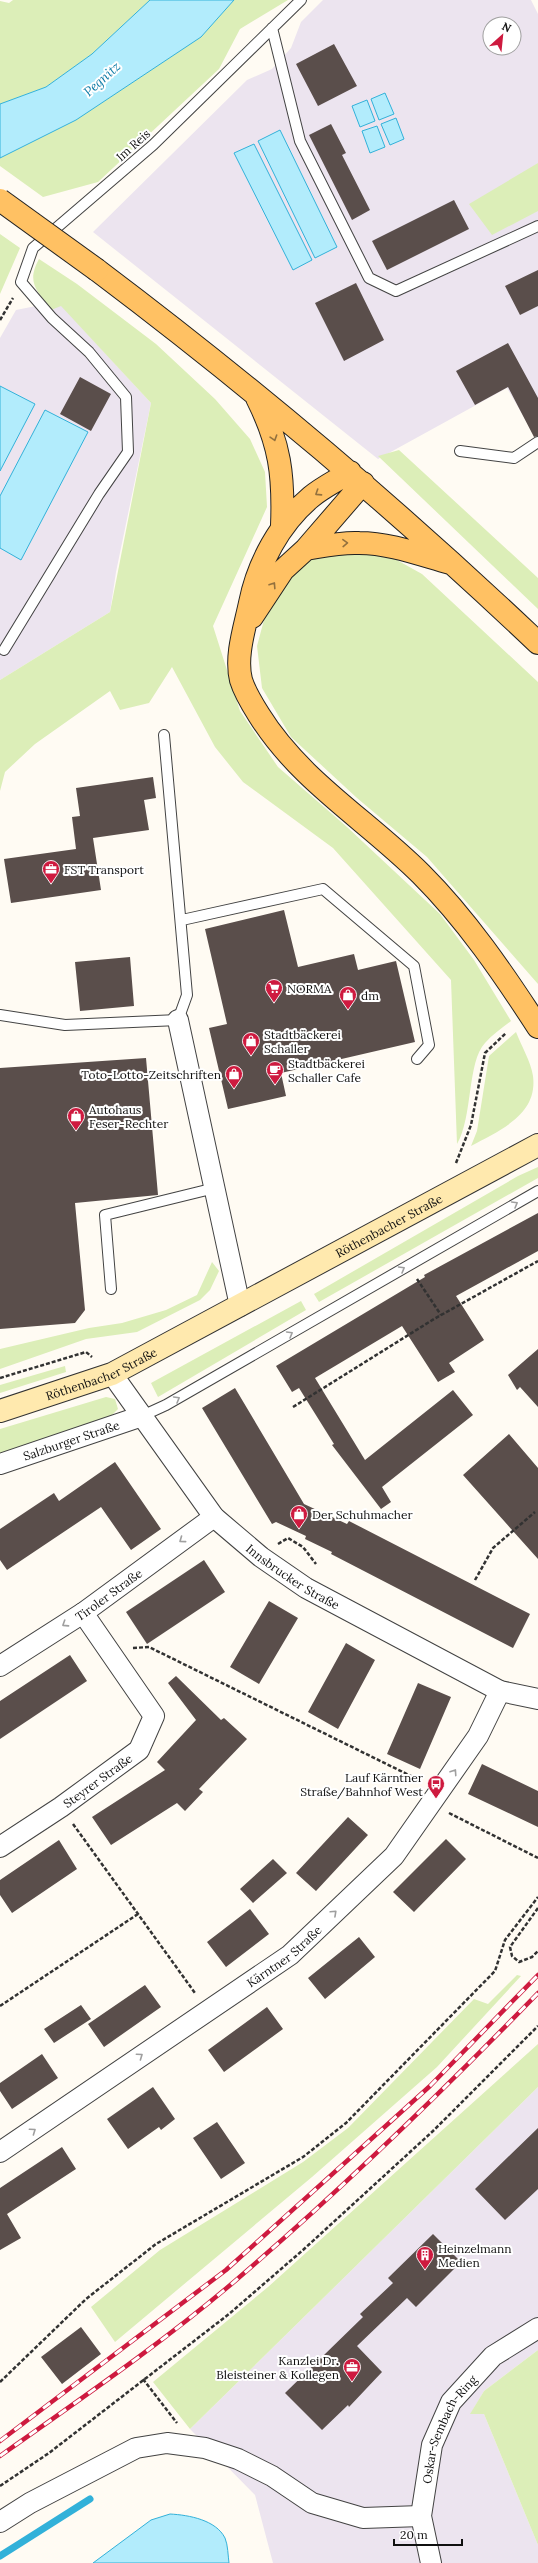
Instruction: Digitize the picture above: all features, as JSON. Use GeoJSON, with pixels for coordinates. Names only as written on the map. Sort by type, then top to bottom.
{"type":"FeatureCollection","features":[{"type":"Feature","properties":{"kind":"main road"},"geometry":{"type":"LineString","coordinates":[[0,200],[97,270],[252,390],[357,478],[455,565],[538,643]]}},
{"type":"Feature","properties":{"kind":"main road"},"geometry":{"type":"LineString","coordinates":[[252,390],[269,422],[279,455],[283,490],[282,526]]}},
{"type":"Feature","properties":{"kind":"main road"},"geometry":{"type":"LineString","coordinates":[[357,478],[312,497],[282,526],[253,590],[240,654],[241,679],[248,698],[267,728],[292,761],[392,846],[442,897],[506,978],[538,1027]]}},
{"type":"Feature","properties":{"kind":"main road"},"geometry":{"type":"LineString","coordinates":[[244,630],[283,570],[306,549],[357,478]]}},
{"type":"Feature","properties":{"kind":"main road"},"geometry":{"type":"LineString","coordinates":[[306,549],[338,543],[360,543],[390,546],[455,565]]}},
{"type":"Feature","properties":{"kind":"main road","name":"Röthenbacher Straße"},"geometry":{"type":"LineString","coordinates":[[0,1411],[112,1374],[538,1145]]}},
{"type":"Feature","properties":{"kind":"street"},"geometry":{"type":"LineString","coordinates":[[178,1020],[240,1306]]}},
{"type":"Feature","properties":{"kind":"street","name":"Innsbrucker Straße"},"geometry":{"type":"LineString","coordinates":[[112,1374],[125,1395],[142,1416],[214,1517],[261,1557],[306,1588],[500,1691],[538,1699]]}},
{"type":"Feature","properties":{"kind":"street","name":"Salzburger Straße"},"geometry":{"type":"LineString","coordinates":[[0,1464],[142,1416]]}},
{"type":"Feature","properties":{"kind":"street","name":"Tiroler Straße"},"geometry":{"type":"LineString","coordinates":[[0,1666],[83,1613],[214,1517]]}},
{"type":"Feature","properties":{"kind":"street","name":"Steyrer Straße"},"geometry":{"type":"LineString","coordinates":[[0,1847],[61,1807],[139,1750],[154,1716],[83,1613]]}},
{"type":"Feature","properties":{"kind":"street","name":"Kärntner Straße"},"geometry":{"type":"LineString","coordinates":[[0,2152],[290,1955],[394,1856],[478,1736],[500,1691]]}},
{"type":"Feature","properties":{"kind":"street","name":"Oskar-Sembach-Ring"},"geometry":{"type":"LineString","coordinates":[[431,2563],[421,2516],[432,2445],[451,2402],[493,2356],[538,2328]]}},
{"type":"Feature","properties":{"kind":"street"},"geometry":{"type":"LineString","coordinates":[[0,2522],[30,2503],[136,2448],[167,2443],[196,2446],[238,2459],[272,2476],[312,2503],[363,2518],[421,2516]]}},
{"type":"Feature","properties":{"kind":"lane","name":"Im Reis"},"geometry":{"type":"LineString","coordinates":[[21,282],[33,248],[153,145],[300,0]]}},
{"type":"Feature","properties":{"kind":"lane"},"geometry":{"type":"LineString","coordinates":[[272,28],[300,141],[368,278],[396,291],[538,226]]}},
{"type":"Feature","properties":{"kind":"lane"},"geometry":{"type":"LineString","coordinates":[[4,650],[99,494],[128,452],[126,397],[89,352],[52,318],[21,282]]}},
{"type":"Feature","properties":{"kind":"lane"},"geometry":{"type":"LineString","coordinates":[[460,451],[514,458],[538,442]]}},
{"type":"Feature","properties":{"kind":"lane"},"geometry":{"type":"LineString","coordinates":[[0,1015],[65,1025],[178,1020],[188,995],[164,735]]}},
{"type":"Feature","properties":{"kind":"lane"},"geometry":{"type":"LineString","coordinates":[[182,920],[323,889],[414,966],[429,1045],[417,1059]]}},
{"type":"Feature","properties":{"kind":"lane"},"geometry":{"type":"LineString","coordinates":[[111,1289],[105,1215],[215,1188]]}},
{"type":"Feature","properties":{"kind":"lane"},"geometry":{"type":"LineString","coordinates":[[142,1416],[166,1405],[538,1191]]}},
{"type":"Feature","properties":{"kind":"path"},"geometry":{"type":"LineString","coordinates":[[0,320],[21,282]]}},
{"type":"Feature","properties":{"kind":"path"},"geometry":{"type":"LineString","coordinates":[[464,1145],[471,1125],[485,1053],[506,1033]]}},
{"type":"Feature","properties":{"kind":"path"},"geometry":{"type":"LineString","coordinates":[[293,1407],[441,1316],[538,1261]]}},
{"type":"Feature","properties":{"kind":"path"},"geometry":{"type":"LineString","coordinates":[[408,1266],[441,1316]]}},
{"type":"Feature","properties":{"kind":"path"},"geometry":{"type":"LineString","coordinates":[[0,1378],[86,1352],[112,1374]]}},
{"type":"Feature","properties":{"kind":"path"},"geometry":{"type":"LineString","coordinates":[[475,1580],[493,1548],[535,1512]]}},
{"type":"Feature","properties":{"kind":"path"},"geometry":{"type":"LineString","coordinates":[[280,1541],[288,1538],[303,1547],[316,1564]]}},
{"type":"Feature","properties":{"kind":"path"},"geometry":{"type":"LineString","coordinates":[[116,1660],[136,1646],[149,1648],[436,1798],[538,1858]]}},
{"type":"Feature","properties":{"kind":"path"},"geometry":{"type":"LineString","coordinates":[[61,1807],[207,2010]]}},
{"type":"Feature","properties":{"kind":"path"},"geometry":{"type":"LineString","coordinates":[[0,2382],[86,2299],[156,2244],[303,2157],[346,2123],[495,1971],[505,1940],[538,1897]]}},
{"type":"Feature","properties":{"kind":"path"},"geometry":{"type":"LineString","coordinates":[[538,1908],[510,1947],[512,1956],[520,1962],[532,1957],[538,1951]]}},
{"type":"Feature","properties":{"kind":"path"},"geometry":{"type":"LineString","coordinates":[[0,2006],[138,1914]]}},
{"type":"Feature","properties":{"kind":"path"},"geometry":{"type":"LineString","coordinates":[[0,2486],[49,2453],[229,2314],[303,2250],[433,2131],[538,2026]]}},
{"type":"Feature","properties":{"kind":"path"},"geometry":{"type":"LineString","coordinates":[[143,2379],[196,2446]]}},
{"type":"Feature","properties":{"kind":"shaded area"},"geometry":{"type":"Polygon","coordinates":[[[323,0],[531,0],[538,14],[538,421],[529,426],[507,388],[378,459],[93,232],[247,80],[272,69],[291,48],[301,22],[323,0]]]}},
{"type":"Feature","properties":{"kind":"shaded area"},"geometry":{"type":"Polygon","coordinates":[[[61,305],[151,403],[116,572],[110,612],[0,680],[0,338],[16,310],[36,306],[43,313],[61,305]]]}},
{"type":"Feature","properties":{"kind":"shaded area"},"geometry":{"type":"Polygon","coordinates":[[[538,2087],[538,2350],[484,2391],[471,2413],[484,2414],[538,2545],[538,2563],[273,2563],[255,2495],[190,2429],[538,2087]]]}},
{"type":"Feature","properties":{"kind":"green space"},"geometry":{"type":"Polygon","coordinates":[[[13,0],[150,0],[92,54],[46,87],[0,104],[0,1],[9,3],[13,0]]]}},
{"type":"Feature","properties":{"kind":"green space"},"geometry":{"type":"Polygon","coordinates":[[[234,0],[288,0],[240,29],[219,69],[98,182],[43,197],[0,166],[0,158],[76,120],[201,37],[234,0]]]}},
{"type":"Feature","properties":{"kind":"green space"},"geometry":{"type":"Polygon","coordinates":[[[538,163],[538,211],[492,235],[469,204],[538,163]]]}},
{"type":"Feature","properties":{"kind":"green space"},"geometry":{"type":"Polygon","coordinates":[[[0,234],[20,248],[0,294],[0,234]]]}},
{"type":"Feature","properties":{"kind":"green space"},"geometry":{"type":"Polygon","coordinates":[[[39,259],[77,284],[156,344],[215,399],[250,439],[265,472],[267,507],[213,626],[240,711],[278,767],[347,827],[440,914],[474,960],[511,1021],[488,1040],[479,1052],[472,1076],[466,1120],[457,1144],[451,980],[333,848],[243,782],[215,747],[172,667],[149,703],[120,710],[110,691],[35,744],[5,772],[0,791],[0,680],[110,612],[151,403],[61,306],[51,310],[35,286],[33,280],[35,267],[39,259]]]}},
{"type":"Feature","properties":{"kind":"green space"},"geometry":{"type":"Polygon","coordinates":[[[399,450],[538,578],[538,609],[378,456],[399,450]]]}},
{"type":"Feature","properties":{"kind":"green space"},"geometry":{"type":"Polygon","coordinates":[[[353,549],[386,554],[422,574],[538,682],[538,984],[427,857],[357,798],[291,737],[262,688],[257,646],[268,605],[285,578],[316,556],[353,549]]]}},
{"type":"Feature","properties":{"kind":"green space"},"geometry":{"type":"Polygon","coordinates":[[[516,1032],[532,1071],[533,1090],[530,1101],[515,1120],[494,1134],[471,1146],[477,1131],[489,1056],[516,1032]]]}},
{"type":"Feature","properties":{"kind":"green space"},"geometry":{"type":"Polygon","coordinates":[[[538,1167],[538,1178],[319,1302],[314,1294],[518,1176],[538,1167]]]}},
{"type":"Feature","properties":{"kind":"green space"},"geometry":{"type":"Polygon","coordinates":[[[212,1262],[219,1271],[210,1290],[200,1300],[137,1332],[86,1339],[0,1369],[0,1349],[89,1328],[122,1323],[166,1310],[197,1295],[212,1262]]]}},
{"type":"Feature","properties":{"kind":"green space"},"geometry":{"type":"Polygon","coordinates":[[[301,1301],[306,1310],[158,1397],[151,1383],[301,1301]]]}},
{"type":"Feature","properties":{"kind":"green space"},"geometry":{"type":"Polygon","coordinates":[[[65,1366],[66,1372],[0,1393],[0,1385],[65,1366]]]}},
{"type":"Feature","properties":{"kind":"green space"},"geometry":{"type":"Polygon","coordinates":[[[106,1397],[115,1399],[118,1409],[112,1415],[64,1434],[0,1454],[0,1429],[106,1397]]]}},
{"type":"Feature","properties":{"kind":"green space"},"geometry":{"type":"Polygon","coordinates":[[[517,1975],[521,1976],[437,2067],[312,2177],[115,2342],[91,2307],[160,2250],[303,2162],[348,2128],[474,1999],[488,2004],[517,1975]]]}},
{"type":"Feature","properties":{"kind":"green space"},"geometry":{"type":"Polygon","coordinates":[[[538,2044],[538,2087],[190,2429],[153,2382],[268,2287],[538,2044]]]}},
{"type":"Feature","properties":{"kind":"green space"},"geometry":{"type":"Polygon","coordinates":[[[538,2350],[538,2545],[484,2414],[470,2414],[484,2391],[538,2350]]]}},
{"type":"Feature","properties":{"kind":"water","name":"Pegnitz"},"geometry":{"type":"Polygon","coordinates":[[[150,0],[234,0],[201,37],[76,120],[0,158],[0,104],[46,87],[92,54],[150,0]]]}},
{"type":"Feature","properties":{"kind":"water"},"geometry":{"type":"Polygon","coordinates":[[[385,93],[394,114],[379,120],[371,99],[385,93]]]}},
{"type":"Feature","properties":{"kind":"water"},"geometry":{"type":"Polygon","coordinates":[[[367,100],[375,121],[360,127],[352,106],[367,100]]]}},
{"type":"Feature","properties":{"kind":"water"},"geometry":{"type":"Polygon","coordinates":[[[396,118],[404,139],[390,145],[381,124],[396,118]]]}},
{"type":"Feature","properties":{"kind":"water"},"geometry":{"type":"Polygon","coordinates":[[[377,126],[385,147],[370,153],[362,131],[377,126]]]}},
{"type":"Feature","properties":{"kind":"water"},"geometry":{"type":"Polygon","coordinates":[[[280,130],[337,247],[315,258],[258,141],[280,130]]]}},
{"type":"Feature","properties":{"kind":"water"},"geometry":{"type":"Polygon","coordinates":[[[254,144],[312,260],[293,270],[234,153],[254,144]]]}},
{"type":"Feature","properties":{"kind":"water"},"geometry":{"type":"Polygon","coordinates":[[[0,386],[35,404],[0,471],[0,386]]]}},
{"type":"Feature","properties":{"kind":"water"},"geometry":{"type":"Polygon","coordinates":[[[45,410],[88,432],[21,560],[0,548],[0,496],[45,410]]]}},
{"type":"Feature","properties":{"kind":"water"},"geometry":{"type":"Polygon","coordinates":[[[170,2514],[193,2517],[215,2527],[225,2538],[229,2563],[93,2563],[151,2520],[170,2514]]]}},
{"type":"Feature","properties":{"kind":"building"},"geometry":{"type":"Polygon","coordinates":[[[334,44],[357,86],[318,106],[296,64],[334,44]]]}},
{"type":"Feature","properties":{"kind":"building"},"geometry":{"type":"Polygon","coordinates":[[[331,124],[346,153],[342,155],[370,210],[352,220],[309,135],[331,124]]]}},
{"type":"Feature","properties":{"kind":"building"},"geometry":{"type":"Polygon","coordinates":[[[454,200],[469,229],[387,270],[372,241],[454,200]]]}},
{"type":"Feature","properties":{"kind":"building"},"geometry":{"type":"Polygon","coordinates":[[[538,270],[538,306],[520,315],[505,286],[538,270]]]}},
{"type":"Feature","properties":{"kind":"building"},"geometry":{"type":"Polygon","coordinates":[[[356,283],[384,340],[344,361],[315,303],[356,283]]]}},
{"type":"Feature","properties":{"kind":"building"},"geometry":{"type":"Polygon","coordinates":[[[508,343],[538,398],[538,436],[534,437],[508,387],[475,405],[456,371],[508,343]]]}},
{"type":"Feature","properties":{"kind":"building"},"geometry":{"type":"Polygon","coordinates":[[[80,377],[111,394],[91,431],[60,414],[80,377]]]}},
{"type":"Feature","properties":{"kind":"building"},"geometry":{"type":"Polygon","coordinates":[[[153,777],[156,798],[144,800],[149,830],[93,838],[101,890],[11,903],[4,859],[76,849],[72,817],[80,816],[76,788],[153,777]]]}},
{"type":"Feature","properties":{"kind":"building"},"geometry":{"type":"Polygon","coordinates":[[[284,910],[298,967],[354,954],[358,970],[396,961],[415,1042],[281,1073],[286,1096],[228,1109],[209,1028],[227,1024],[205,929],[284,910]]]}},
{"type":"Feature","properties":{"kind":"building"},"geometry":{"type":"Polygon","coordinates":[[[130,957],[134,1006],[80,1011],[75,962],[130,957]]]}},
{"type":"Feature","properties":{"kind":"building","name":"Autohaus Feser-Rechter"},"geometry":{"type":"Polygon","coordinates":[[[146,1058],[158,1195],[75,1203],[85,1310],[75,1323],[0,1329],[0,1068],[146,1058]]]}},
{"type":"Feature","properties":{"kind":"building"},"geometry":{"type":"Polygon","coordinates":[[[538,1213],[538,1251],[456,1296],[484,1340],[449,1363],[455,1372],[438,1382],[402,1326],[315,1378],[365,1460],[453,1390],[473,1415],[382,1487],[391,1502],[381,1509],[332,1445],[334,1444],[299,1388],[292,1392],[276,1366],[425,1277],[424,1275],[538,1213]]]}},
{"type":"Feature","properties":{"kind":"building"},"geometry":{"type":"Polygon","coordinates":[[[538,1349],[538,1407],[520,1387],[517,1390],[508,1375],[538,1349]]]}},
{"type":"Feature","properties":{"kind":"building"},"geometry":{"type":"Polygon","coordinates":[[[235,1388],[304,1504],[347,1524],[349,1521],[530,1614],[513,1648],[331,1554],[332,1552],[305,1539],[306,1536],[276,1522],[272,1524],[202,1408],[235,1388]]]}},
{"type":"Feature","properties":{"kind":"building"},"geometry":{"type":"Polygon","coordinates":[[[509,1434],[538,1468],[538,1559],[463,1475],[509,1434]]]}},
{"type":"Feature","properties":{"kind":"building"},"geometry":{"type":"Polygon","coordinates":[[[115,1462],[161,1529],[131,1550],[101,1507],[7,1570],[0,1560],[0,1529],[54,1493],[59,1501],[115,1462]]]}},
{"type":"Feature","properties":{"kind":"building"},"geometry":{"type":"Polygon","coordinates":[[[204,1560],[225,1592],[147,1644],[126,1612],[204,1560]]]}},
{"type":"Feature","properties":{"kind":"building"},"geometry":{"type":"Polygon","coordinates":[[[269,1601],[298,1618],[259,1684],[230,1667],[269,1601]]]}},
{"type":"Feature","properties":{"kind":"building"},"geometry":{"type":"Polygon","coordinates":[[[346,1643],[375,1660],[338,1729],[308,1712],[346,1643]]]}},
{"type":"Feature","properties":{"kind":"building"},"geometry":{"type":"Polygon","coordinates":[[[70,1655],[87,1681],[0,1739],[0,1701],[70,1655]]]}},
{"type":"Feature","properties":{"kind":"building"},"geometry":{"type":"Polygon","coordinates":[[[176,1676],[221,1720],[224,1718],[247,1739],[199,1789],[203,1792],[185,1811],[177,1803],[111,1845],[92,1817],[165,1770],[157,1762],[196,1720],[168,1683],[176,1676]]]}},
{"type":"Feature","properties":{"kind":"building"},"geometry":{"type":"Polygon","coordinates":[[[418,1683],[451,1697],[420,1769],[387,1754],[418,1683]]]}},
{"type":"Feature","properties":{"kind":"building"},"geometry":{"type":"Polygon","coordinates":[[[482,1764],[538,1791],[538,1827],[468,1794],[482,1764]]]}},
{"type":"Feature","properties":{"kind":"building"},"geometry":{"type":"Polygon","coordinates":[[[348,1817],[368,1835],[316,1891],[296,1873],[348,1817]]]}},
{"type":"Feature","properties":{"kind":"building"},"geometry":{"type":"Polygon","coordinates":[[[446,1839],[466,1859],[414,1912],[393,1892],[446,1839]]]}},
{"type":"Feature","properties":{"kind":"building"},"geometry":{"type":"Polygon","coordinates":[[[59,1840],[77,1869],[12,1913],[0,1895],[0,1880],[59,1840]]]}},
{"type":"Feature","properties":{"kind":"building"},"geometry":{"type":"Polygon","coordinates":[[[273,1859],[287,1873],[253,1903],[240,1889],[273,1859]]]}},
{"type":"Feature","properties":{"kind":"building"},"geometry":{"type":"Polygon","coordinates":[[[250,1909],[269,1934],[226,1967],[207,1942],[250,1909]]]}},
{"type":"Feature","properties":{"kind":"building"},"geometry":{"type":"Polygon","coordinates":[[[359,1937],[375,1957],[325,1999],[308,1978],[359,1937]]]}},
{"type":"Feature","properties":{"kind":"building"},"geometry":{"type":"Polygon","coordinates":[[[145,1985],[161,2007],[104,2047],[88,2024],[145,1985]]]}},
{"type":"Feature","properties":{"kind":"building"},"geometry":{"type":"Polygon","coordinates":[[[81,2005],[91,2019],[54,2043],[44,2029],[81,2005]]]}},
{"type":"Feature","properties":{"kind":"building"},"geometry":{"type":"Polygon","coordinates":[[[267,2007],[283,2029],[224,2072],[208,2050],[267,2007]]]}},
{"type":"Feature","properties":{"kind":"building"},"geometry":{"type":"Polygon","coordinates":[[[42,2054],[58,2078],[12,2109],[0,2091],[0,2083],[42,2054]]]}},
{"type":"Feature","properties":{"kind":"building"},"geometry":{"type":"Polygon","coordinates":[[[153,2087],[175,2119],[161,2130],[159,2127],[128,2149],[107,2119],[153,2087]]]}},
{"type":"Feature","properties":{"kind":"building"},"geometry":{"type":"Polygon","coordinates":[[[217,2122],[245,2163],[221,2179],[193,2138],[217,2122]]]}},
{"type":"Feature","properties":{"kind":"building"},"geometry":{"type":"Polygon","coordinates":[[[538,2128],[538,2189],[505,2220],[475,2189],[538,2128]]]}},
{"type":"Feature","properties":{"kind":"building"},"geometry":{"type":"Polygon","coordinates":[[[62,2147],[76,2169],[7,2214],[21,2238],[0,2250],[0,2188],[62,2147]]]}},
{"type":"Feature","properties":{"kind":"building"},"geometry":{"type":"Polygon","coordinates":[[[433,2234],[461,2262],[416,2307],[407,2298],[357,2346],[382,2372],[349,2407],[348,2405],[322,2430],[285,2393],[363,2317],[360,2314],[393,2283],[388,2278],[433,2234]]]}},
{"type":"Feature","properties":{"kind":"building"},"geometry":{"type":"Polygon","coordinates":[[[81,2327],[101,2354],[62,2384],[41,2357],[81,2327]]]}},
{"type":"Feature","properties":{"kind":"waterway"},"geometry":{"type":"LineString","coordinates":[[0,2556],[90,2499]]}},
{"type":"Feature","properties":{"kind":"railway"},"geometry":{"type":"LineString","coordinates":[[0,2441],[226,2270],[430,2086],[538,1975]]}},
{"type":"Feature","properties":{"kind":"railway"},"geometry":{"type":"LineString","coordinates":[[0,2456],[90,2393],[178,2327],[235,2281],[313,2212],[390,2140],[538,1993]]}},
{"type":"Feature","properties":{"kind":"place","name":"FST Transport"},"geometry":{"type":"Point","coordinates":[51,884]}},
{"type":"Feature","properties":{"kind":"place","name":"NORMA"},"geometry":{"type":"Point","coordinates":[274,1003]}},
{"type":"Feature","properties":{"kind":"place","name":"dm"},"geometry":{"type":"Point","coordinates":[348,1010]}},
{"type":"Feature","properties":{"kind":"place","name":"Stadtbäckerei Schaller"},"geometry":{"type":"Point","coordinates":[251,1056]}},
{"type":"Feature","properties":{"kind":"place","name":"Stadtbäckerei Schaller Cafe"},"geometry":{"type":"Point","coordinates":[275,1085]}},
{"type":"Feature","properties":{"kind":"place","name":"Toto-Lotto-Zeitschriften"},"geometry":{"type":"Point","coordinates":[234,1089]}},
{"type":"Feature","properties":{"kind":"place","name":"Autohaus Feser-Rechter"},"geometry":{"type":"Point","coordinates":[76,1131]}},
{"type":"Feature","properties":{"kind":"place","name":"Der Schuhmacher"},"geometry":{"type":"Point","coordinates":[299,1529]}},
{"type":"Feature","properties":{"kind":"place","name":"Lauf Kärntner Straße/Bahnhof West"},"geometry":{"type":"Point","coordinates":[436,1799]}},
{"type":"Feature","properties":{"kind":"place","name":"Heinzelmann Medien"},"geometry":{"type":"Point","coordinates":[425,2270]}},
{"type":"Feature","properties":{"kind":"place","name":"Kanzlei Dr. Bleisteiner & Kollegen"},"geometry":{"type":"Point","coordinates":[352,2382]}}]}
